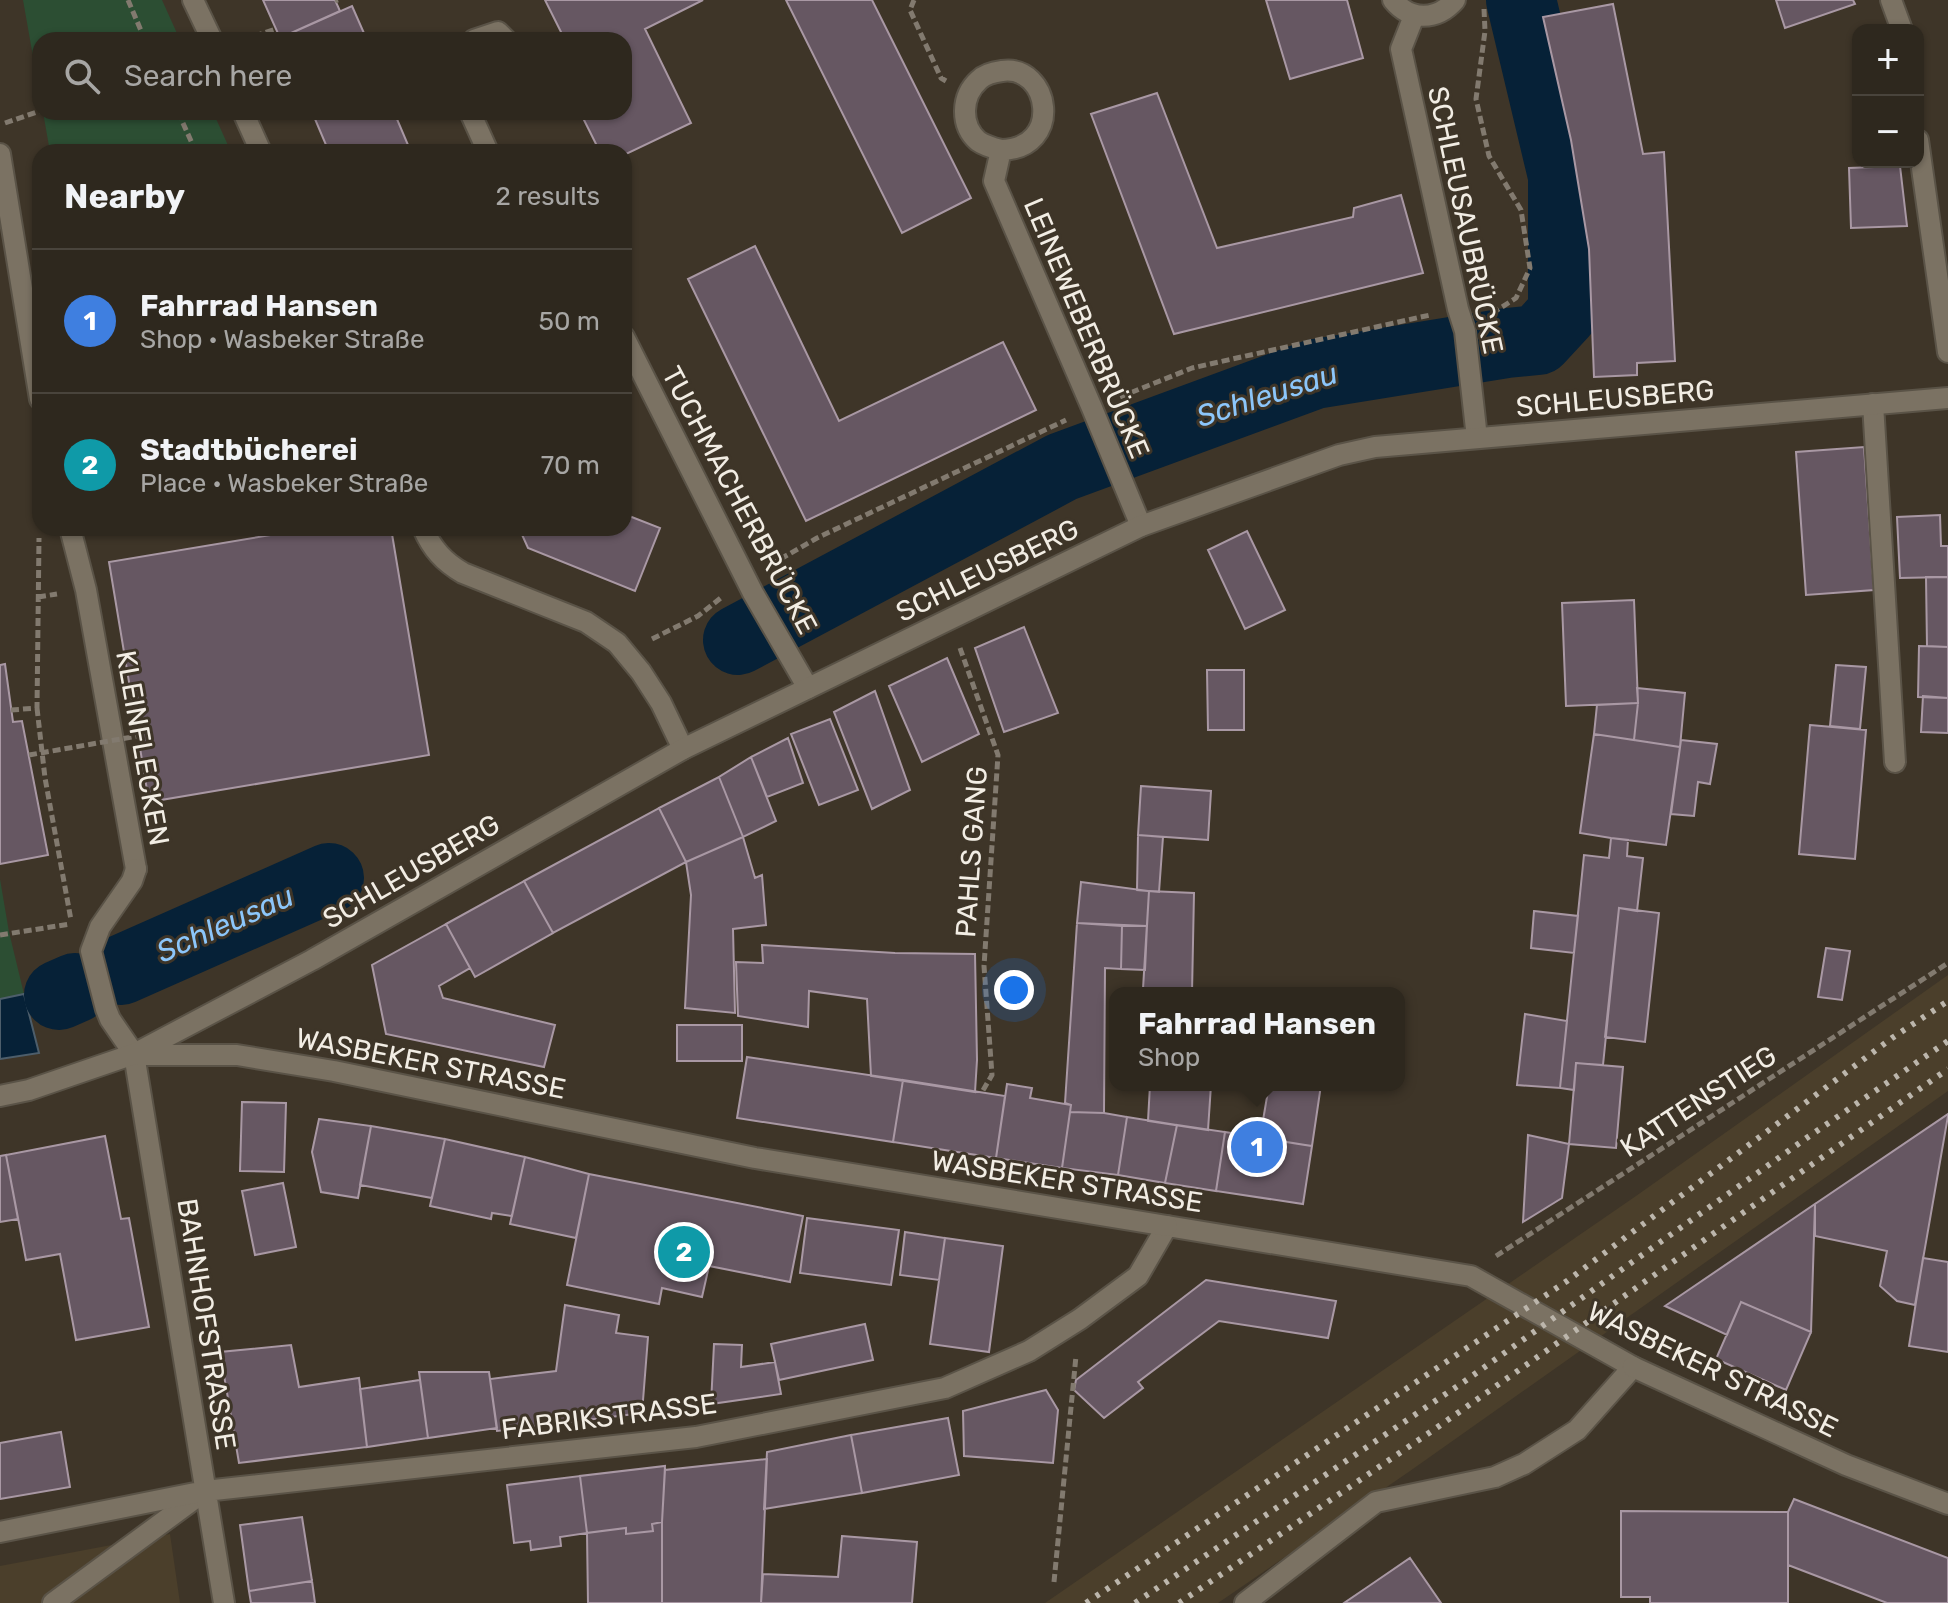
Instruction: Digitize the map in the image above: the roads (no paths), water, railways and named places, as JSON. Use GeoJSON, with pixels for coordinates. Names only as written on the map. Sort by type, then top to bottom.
{"type":"FeatureCollection","features":[{"type":"Feature","properties":{"kind":"street"},"geometry":{"type":"LineString","coordinates":[[193,0],[208,32]]}},
{"type":"Feature","properties":{"kind":"street"},"geometry":{"type":"LineString","coordinates":[[1393,0],[1414,16],[1438,14],[1455,0]]}},
{"type":"Feature","properties":{"kind":"street"},"geometry":{"type":"LineString","coordinates":[[1891,0],[1900,24]]}},
{"type":"Feature","properties":{"kind":"street","name":"SCHLEUSAUBRÜCKE"},"geometry":{"type":"LineString","coordinates":[[1414,16],[1401,49],[1465,331],[1477,438]]}},
{"type":"Feature","properties":{"kind":"street"},"geometry":{"type":"LineString","coordinates":[[1010,70],[1034,84],[1042,99],[1043,120],[1036,135],[1023,146],[1001,150],[988,147],[970,132],[964,108],[978,80],[1010,70]]}},
{"type":"Feature","properties":{"kind":"street"},"geometry":{"type":"LineString","coordinates":[[247,120],[257,144]]}},
{"type":"Feature","properties":{"kind":"street"},"geometry":{"type":"LineString","coordinates":[[479,120],[486,144]]}},
{"type":"Feature","properties":{"kind":"street","name":"LEINEWEBERBRÜCKE"},"geometry":{"type":"LineString","coordinates":[[1001,150],[994,181],[1141,526]]}},
{"type":"Feature","properties":{"kind":"street"},"geometry":{"type":"LineString","coordinates":[[0,154],[32,350]]}},
{"type":"Feature","properties":{"kind":"street"},"geometry":{"type":"LineString","coordinates":[[1922,168],[1948,352]]}},
{"type":"Feature","properties":{"kind":"street","name":"TUCHMACHERBRÜCKE"},"geometry":{"type":"LineString","coordinates":[[632,353],[749,586],[808,688]]}},
{"type":"Feature","properties":{"kind":"street","name":"SCHLEUSBERG"},"geometry":{"type":"LineString","coordinates":[[134,1054],[312,960],[683,749],[1141,526],[1339,455],[1375,447],[1948,398]]}},
{"type":"Feature","properties":{"kind":"street"},"geometry":{"type":"LineString","coordinates":[[1873,404],[1895,762]]}},
{"type":"Feature","properties":{"kind":"street","name":"KLEINFLECKEN"},"geometry":{"type":"LineString","coordinates":[[72,536],[86,590],[136,869],[132,881],[100,927],[91,951],[110,1019],[134,1054]]}},
{"type":"Feature","properties":{"kind":"street"},"geometry":{"type":"LineString","coordinates":[[428,536],[447,564],[586,622],[617,643],[661,703],[683,749]]}},
{"type":"Feature","properties":{"kind":"street"},"geometry":{"type":"LineString","coordinates":[[0,1096],[29,1090],[134,1054]]}},
{"type":"Feature","properties":{"kind":"street","name":"WASBEKER STRASSE"},"geometry":{"type":"LineString","coordinates":[[134,1054],[237,1055],[286,1062],[755,1158],[1471,1276],[1633,1367],[1846,1465],[1948,1504]]}},
{"type":"Feature","properties":{"kind":"street","name":"BAHNHOFSTRASSE"},"geometry":{"type":"LineString","coordinates":[[134,1054],[224,1603]]}},
{"type":"Feature","properties":{"kind":"street","name":"FABRIKSTRASSE"},"geometry":{"type":"LineString","coordinates":[[0,1532],[205,1491],[696,1437],[945,1388],[1029,1351],[1080,1319],[1138,1276],[1167,1226]]}},
{"type":"Feature","properties":{"kind":"street"},"geometry":{"type":"LineString","coordinates":[[1245,1603],[1376,1502],[1495,1477],[1524,1464],[1577,1430],[1633,1367]]}},
{"type":"Feature","properties":{"kind":"street"},"geometry":{"type":"LineString","coordinates":[[53,1603],[205,1491]]}},
{"type":"Feature","properties":{"kind":"water"},"geometry":{"type":"Polygon","coordinates":[[[24,994],[39,1053],[0,1059],[0,999],[24,994]]]}},
{"type":"Feature","properties":{"kind":"waterway","name":"Schleusau"},"geometry":{"type":"LineString","coordinates":[[738,640],[1062,467],[1315,374],[1538,340],[1563,313],[1563,176],[1521,0]]}},
{"type":"Feature","properties":{"kind":"waterway","name":"Schleusau"},"geometry":{"type":"LineString","coordinates":[[121,970],[329,878]]}},
{"type":"Feature","properties":{"kind":"waterway"},"geometry":{"type":"LineString","coordinates":[[59,995],[75,988]]}},
{"type":"Feature","properties":{"kind":"railway"},"geometry":{"type":"LineString","coordinates":[[1086,1603],[1567,1281],[1892,1038],[1948,1001]]}},
{"type":"Feature","properties":{"kind":"railway"},"geometry":{"type":"LineString","coordinates":[[1135,1603],[1465,1381],[1948,1041]]}},
{"type":"Feature","properties":{"kind":"railway"},"geometry":{"type":"LineString","coordinates":[[1179,1603],[1432,1431],[1948,1069]]}},
{"type":"Feature","properties":{"kind":"place","name":"Fahrrad Hansen"},"geometry":{"type":"Point","coordinates":[1257,1147]}},
{"type":"Feature","properties":{"kind":"place","name":"Stadtbücherei"},"geometry":{"type":"Point","coordinates":[684,1252]}}]}
